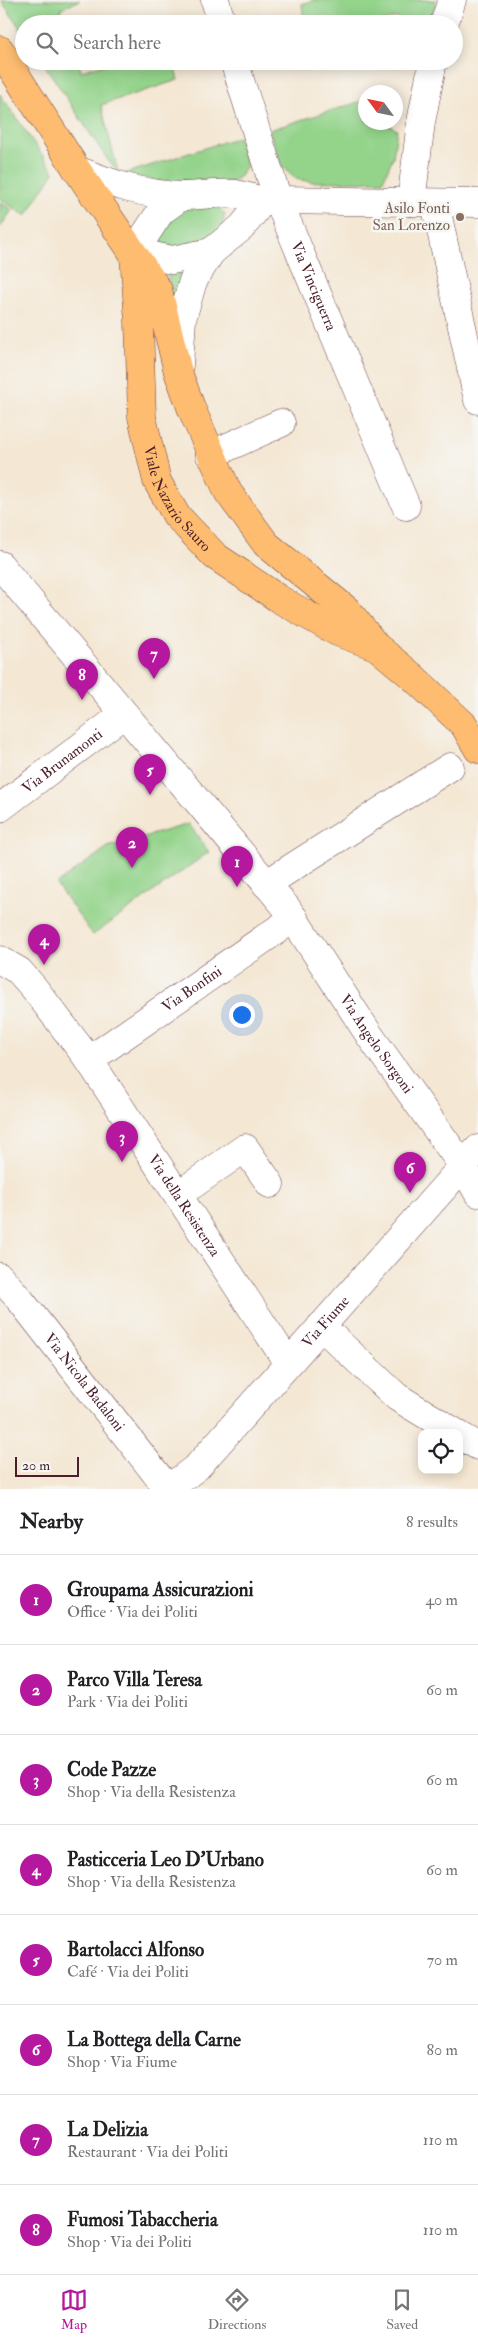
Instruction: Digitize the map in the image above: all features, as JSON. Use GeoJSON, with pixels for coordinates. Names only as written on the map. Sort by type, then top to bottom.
{"type":"FeatureCollection","features":[{"type":"Feature","properties":{"kind":"main road","name":"Viale Nazario Sauro"},"geometry":{"type":"LineString","coordinates":[[0,50],[77,170],[158,290],[178,372],[210,455],[228,492],[266,544],[348,611],[376,646],[413,676],[464,725],[478,749]]}},
{"type":"Feature","properties":{"kind":"main road","name":"Viale Nazario Sauro"},"geometry":{"type":"LineString","coordinates":[[134,252],[139,322],[142,417],[157,481],[176,515],[215,556],[279,599],[337,632],[376,646]]}},
{"type":"Feature","properties":{"kind":"street"},"geometry":{"type":"LineString","coordinates":[[215,0],[219,15]]}},
{"type":"Feature","properties":{"kind":"street"},"geometry":{"type":"LineString","coordinates":[[447,15],[452,0]]}},
{"type":"Feature","properties":{"kind":"street","name":"Via Vinciguerra"},"geometry":{"type":"LineString","coordinates":[[236,70],[270,201],[406,506]]}},
{"type":"Feature","properties":{"kind":"street"},"geometry":{"type":"LineString","coordinates":[[431,70],[421,122],[423,202],[478,400]]}},
{"type":"Feature","properties":{"kind":"street"},"geometry":{"type":"LineString","coordinates":[[77,170],[144,193],[182,196],[236,194],[270,201],[478,203]]}},
{"type":"Feature","properties":{"kind":"street"},"geometry":{"type":"LineString","coordinates":[[182,196],[161,212],[134,252],[172,260],[211,252]]}},
{"type":"Feature","properties":{"kind":"street"},"geometry":{"type":"LineString","coordinates":[[178,372],[182,319],[193,282],[211,252],[270,201]]}},
{"type":"Feature","properties":{"kind":"street"},"geometry":{"type":"LineString","coordinates":[[210,455],[281,423]]}},
{"type":"Feature","properties":{"kind":"street","name":"Via Angelo Sorgoni"},"geometry":{"type":"LineString","coordinates":[[0,565],[294,918],[370,1036],[470,1158]]}},
{"type":"Feature","properties":{"kind":"street","name":"Via Brunamonti"},"geometry":{"type":"LineString","coordinates":[[0,808],[124,714]]}},
{"type":"Feature","properties":{"kind":"street"},"geometry":{"type":"LineString","coordinates":[[266,884],[450,767]]}},
{"type":"Feature","properties":{"kind":"street","name":"Via Bonfini"},"geometry":{"type":"LineString","coordinates":[[89,1060],[294,918]]}},
{"type":"Feature","properties":{"kind":"street","name":"Via della Resistenza"},"geometry":{"type":"LineString","coordinates":[[0,960],[19,971],[89,1060],[288,1363]]}},
{"type":"Feature","properties":{"kind":"street"},"geometry":{"type":"LineString","coordinates":[[178,1195],[245,1148],[270,1184]]}},
{"type":"Feature","properties":{"kind":"street"},"geometry":{"type":"LineString","coordinates":[[470,1158],[478,1193]]}},
{"type":"Feature","properties":{"kind":"street","name":"Via Fiume"},"geometry":{"type":"LineString","coordinates":[[168,1489],[197,1467],[470,1158]]}},
{"type":"Feature","properties":{"kind":"street","name":"Via Nicola Badaloni"},"geometry":{"type":"LineString","coordinates":[[0,1277],[22,1301],[168,1489]]}},
{"type":"Feature","properties":{"kind":"street"},"geometry":{"type":"LineString","coordinates":[[321,1326],[397,1397],[450,1429]]}},
{"type":"Feature","properties":{"kind":"street"},"geometry":{"type":"LineString","coordinates":[[463,1437],[478,1446]]}},
{"type":"Feature","properties":{"kind":"green space"},"geometry":{"type":"Polygon","coordinates":[[[1,0],[79,0],[60,9],[62,15],[15,15],[15,21],[1,0]]]}},
{"type":"Feature","properties":{"kind":"green space"},"geometry":{"type":"Polygon","coordinates":[[[314,0],[436,0],[432,15],[303,15],[302,4],[314,0]]]}},
{"type":"Feature","properties":{"kind":"green space"},"geometry":{"type":"Polygon","coordinates":[[[48,70],[175,70],[178,80],[101,105],[118,171],[107,159],[48,70]]]}},
{"type":"Feature","properties":{"kind":"green space"},"geometry":{"type":"Polygon","coordinates":[[[0,94],[54,172],[26,216],[0,199],[0,94]]]}},
{"type":"Feature","properties":{"kind":"green space"},"geometry":{"type":"Polygon","coordinates":[[[358,102],[358,130],[397,130],[393,157],[383,181],[312,182],[296,179],[282,166],[269,130],[358,102]]]}},
{"type":"Feature","properties":{"kind":"green space"},"geometry":{"type":"Polygon","coordinates":[[[239,137],[247,166],[239,177],[232,182],[158,181],[124,174],[239,137]]]}},
{"type":"Feature","properties":{"kind":"green space"},"geometry":{"type":"Polygon","coordinates":[[[0,202],[12,210],[0,228],[0,202]]]}},
{"type":"Feature","properties":{"kind":"green space"},"geometry":{"type":"Polygon","coordinates":[[[215,204],[225,214],[221,231],[185,250],[154,242],[165,223],[177,212],[193,207],[215,204]]]}},
{"type":"Feature","properties":{"kind":"green space"},"geometry":{"type":"Polygon","coordinates":[[[164,265],[185,266],[175,319],[171,286],[164,265]]]}},
{"type":"Feature","properties":{"kind":"green space"},"geometry":{"type":"Polygon","coordinates":[[[189,824],[209,852],[93,935],[56,884],[108,847],[189,824]]]}},
{"type":"Feature","properties":{"kind":"place","name":"Asilo Fonti San Lorenzo"},"geometry":{"type":"Point","coordinates":[460,217]}},
{"type":"Feature","properties":{"kind":"place","name":"La Delizia"},"geometry":{"type":"Point","coordinates":[154,679]}},
{"type":"Feature","properties":{"kind":"place","name":"Fumosi Tabaccheria"},"geometry":{"type":"Point","coordinates":[82,700]}},
{"type":"Feature","properties":{"kind":"place","name":"Bartolacci Alfonso"},"geometry":{"type":"Point","coordinates":[150,795]}},
{"type":"Feature","properties":{"kind":"place","name":"Parco Villa Teresa"},"geometry":{"type":"Point","coordinates":[132,868]}},
{"type":"Feature","properties":{"kind":"place","name":"Groupama Assicurazioni"},"geometry":{"type":"Point","coordinates":[237,887]}},
{"type":"Feature","properties":{"kind":"place","name":"Pasticceria Leo D'Urbano"},"geometry":{"type":"Point","coordinates":[44,965]}},
{"type":"Feature","properties":{"kind":"place","name":"Code Pazze"},"geometry":{"type":"Point","coordinates":[122,1162]}},
{"type":"Feature","properties":{"kind":"place","name":"La Bottega della Carne"},"geometry":{"type":"Point","coordinates":[410,1193]}}]}
